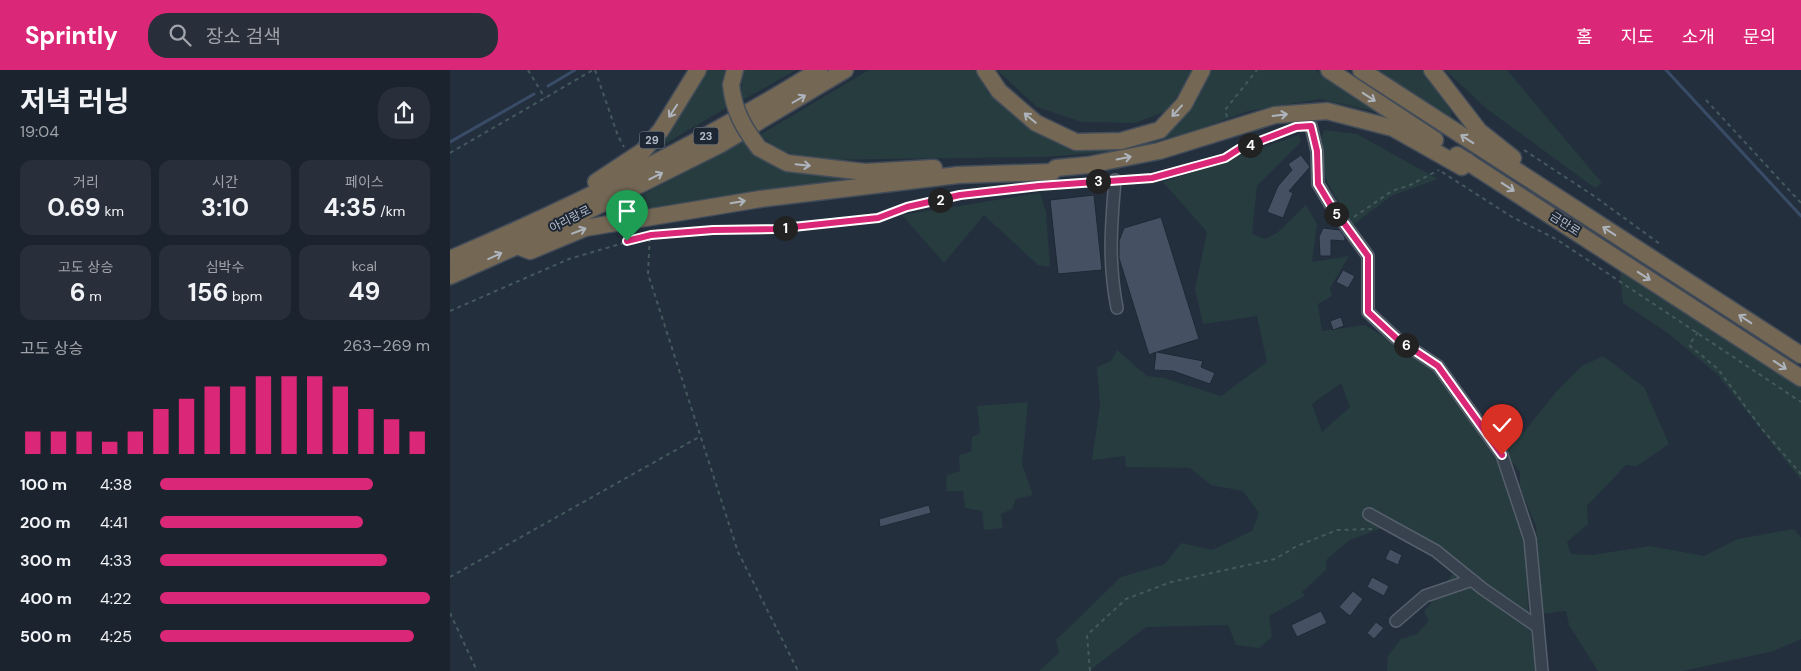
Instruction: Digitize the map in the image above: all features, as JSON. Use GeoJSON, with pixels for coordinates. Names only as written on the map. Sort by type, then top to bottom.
{"type":"FeatureCollection","features":[{"type":"Feature","properties":{"kind":"highway","name":"29"},"geometry":{"type":"LineString","coordinates":[[591,195],[595,183],[644,150],[661,130],[698,70]]}},
{"type":"Feature","properties":{"kind":"highway","name":"아리랑로"},"geometry":{"type":"LineString","coordinates":[[450,259],[591,195],[692,144],[818,70]]}},
{"type":"Feature","properties":{"kind":"highway","name":"아리랑로"},"geometry":{"type":"LineString","coordinates":[[450,276],[517,246],[721,144],[846,70]]}},
{"type":"Feature","properties":{"kind":"highway"},"geometry":{"type":"LineString","coordinates":[[985,70],[999,91],[1036,123],[1076,142],[1121,141],[1160,130],[1184,104],[1202,70]]}},
{"type":"Feature","properties":{"kind":"highway","name":"금만로"},"geometry":{"type":"LineString","coordinates":[[1328,70],[1801,378]]}},
{"type":"Feature","properties":{"kind":"highway","name":"금만로"},"geometry":{"type":"LineString","coordinates":[[1361,70],[1801,355]]}},
{"type":"Feature","properties":{"kind":"highway"},"geometry":{"type":"LineString","coordinates":[[1432,70],[1479,131],[1539,178],[1537,184]]}},
{"type":"Feature","properties":{"kind":"highway"},"geometry":{"type":"LineString","coordinates":[[733,77],[734,107],[742,126],[759,148],[787,163],[865,172],[953,166],[1051,165],[1056,168],[1088,166],[1159,151],[1275,115],[1327,112],[1393,128],[1462,167],[1467,161]]}},
{"type":"Feature","properties":{"kind":"highway"},"geometry":{"type":"LineString","coordinates":[[517,246],[530,251],[585,228],[760,199],[958,175],[1052,172],[1056,168]]}},
{"type":"Feature","properties":{"kind":"street"},"geometry":{"type":"LineString","coordinates":[[1311,126],[1317,151],[1318,184],[1368,256],[1368,312],[1396,338],[1438,366],[1502,455],[1530,539],[1542,671]]}},
{"type":"Feature","properties":{"kind":"street"},"geometry":{"type":"LineString","coordinates":[[1115,180],[1110,233],[1110,274],[1117,308]]}},
{"type":"Feature","properties":{"kind":"street"},"geometry":{"type":"LineString","coordinates":[[1370,514],[1436,551],[1472,580],[1538,627]]}},
{"type":"Feature","properties":{"kind":"street"},"geometry":{"type":"LineString","coordinates":[[1396,621],[1425,596],[1472,580]]}},
{"type":"Feature","properties":{"kind":"path"},"geometry":{"type":"LineString","coordinates":[[528,70],[545,98]]}},
{"type":"Feature","properties":{"kind":"path"},"geometry":{"type":"LineString","coordinates":[[450,153],[594,70],[618,136],[625,149]]}},
{"type":"Feature","properties":{"kind":"path"},"geometry":{"type":"LineString","coordinates":[[1227,119],[1225,110],[1257,70]]}},
{"type":"Feature","properties":{"kind":"path"},"geometry":{"type":"LineString","coordinates":[[1706,100],[1801,202]]}},
{"type":"Feature","properties":{"kind":"path"},"geometry":{"type":"LineString","coordinates":[[1058,184],[1152,178],[1225,158],[1239,149],[1296,127],[1311,126]]}},
{"type":"Feature","properties":{"kind":"path"},"geometry":{"type":"LineString","coordinates":[[1237,143],[1239,149]]}},
{"type":"Feature","properties":{"kind":"path"},"geometry":{"type":"LineString","coordinates":[[1523,149],[1594,196],[1660,244]]}},
{"type":"Feature","properties":{"kind":"path"},"geometry":{"type":"LineString","coordinates":[[1432,165],[1512,216],[1556,239],[1801,402]]}},
{"type":"Feature","properties":{"kind":"path"},"geometry":{"type":"LineString","coordinates":[[1344,224],[1392,191],[1410,185],[1439,170]]}},
{"type":"Feature","properties":{"kind":"path"},"geometry":{"type":"LineString","coordinates":[[450,311],[569,259],[651,235],[713,230],[774,229],[878,218],[907,207],[960,195],[1030,187]]}},
{"type":"Feature","properties":{"kind":"path"},"geometry":{"type":"LineString","coordinates":[[649,229],[651,235],[648,274],[699,437],[738,552],[798,671]]}},
{"type":"Feature","properties":{"kind":"path"},"geometry":{"type":"LineString","coordinates":[[1698,332],[1689,346],[1718,369],[1762,429],[1801,474]]}},
{"type":"Feature","properties":{"kind":"path"},"geometry":{"type":"LineString","coordinates":[[450,577],[699,437]]}},
{"type":"Feature","properties":{"kind":"path"},"geometry":{"type":"LineString","coordinates":[[1090,671],[1086,635],[1126,599],[1171,582],[1275,560],[1296,546],[1337,530],[1399,531]]}},
{"type":"Feature","properties":{"kind":"path"},"geometry":{"type":"LineString","coordinates":[[450,613],[477,671]]}},
{"type":"Feature","properties":{"kind":"green space"},"geometry":{"type":"Polygon","coordinates":[[[704,70],[726,70],[723,79],[726,108],[649,153],[683,111],[704,70]]]}},
{"type":"Feature","properties":{"kind":"green space"},"geometry":{"type":"Polygon","coordinates":[[[743,70],[796,70],[741,101],[743,70]]]}},
{"type":"Feature","properties":{"kind":"green space"},"geometry":{"type":"Polygon","coordinates":[[[869,70],[980,70],[987,92],[1050,138],[1143,141],[1177,124],[1206,79],[1208,70],[1315,70],[1377,112],[1320,99],[1248,111],[1195,131],[1120,151],[1044,157],[811,160],[777,148],[761,134],[869,70]]]}},
{"type":"Feature","properties":{"kind":"green space"},"geometry":{"type":"Polygon","coordinates":[[[997,70],[1191,70],[1191,77],[1166,111],[1135,123],[1082,122],[1037,107],[997,70]]]}},
{"type":"Feature","properties":{"kind":"green space"},"geometry":{"type":"Polygon","coordinates":[[[1378,70],[1422,70],[1451,111],[1451,121],[1378,70]]]}},
{"type":"Feature","properties":{"kind":"green space"},"geometry":{"type":"Polygon","coordinates":[[[1445,70],[1507,70],[1602,183],[1595,188],[1487,109],[1445,70]]]}},
{"type":"Feature","properties":{"kind":"green space"},"geometry":{"type":"Polygon","coordinates":[[[1324,130],[1357,134],[1438,179],[1391,196],[1353,225],[1333,192],[1323,168],[1320,156],[1324,130]]]}},
{"type":"Feature","properties":{"kind":"green space"},"geometry":{"type":"Polygon","coordinates":[[[1299,135],[1301,142],[1257,186],[1252,234],[1265,239],[1277,233],[1306,205],[1317,224],[1312,262],[1349,256],[1330,288],[1332,296],[1318,304],[1322,331],[1365,325],[1428,364],[1440,375],[1498,463],[1518,516],[1526,555],[1528,610],[1536,671],[1387,671],[1388,656],[1401,639],[1417,634],[1429,620],[1424,612],[1461,563],[1398,522],[1350,540],[1327,559],[1326,570],[1302,592],[1305,596],[1269,616],[1272,637],[1259,648],[1236,645],[1228,625],[1146,627],[1089,671],[1039,671],[1059,653],[1056,640],[1121,577],[1165,564],[1181,543],[1212,550],[1252,531],[1259,513],[1243,491],[1211,485],[1190,468],[1126,467],[1125,456],[1092,460],[1100,405],[1097,367],[1111,361],[1117,350],[1147,376],[1164,378],[1221,396],[1267,362],[1257,316],[1203,324],[1195,289],[1207,232],[1163,182],[1299,135]],[[1341,383],[1312,404],[1322,432],[1350,407],[1341,383]]]}},
{"type":"Feature","properties":{"kind":"green space"},"geometry":{"type":"Polygon","coordinates":[[[745,141],[779,168],[864,176],[602,216],[745,141]]]}},
{"type":"Feature","properties":{"kind":"green space"},"geometry":{"type":"Polygon","coordinates":[[[1040,193],[1046,212],[1050,267],[1038,265],[984,215],[944,263],[902,215],[1040,193]]]}},
{"type":"Feature","properties":{"kind":"green space"},"geometry":{"type":"Polygon","coordinates":[[[1620,272],[1801,388],[1801,480],[1717,374],[1669,334],[1623,303],[1620,272]]]}},
{"type":"Feature","properties":{"kind":"green space"},"geometry":{"type":"Polygon","coordinates":[[[1603,356],[1644,387],[1669,444],[1637,466],[1626,465],[1587,506],[1588,524],[1567,542],[1571,554],[1592,555],[1650,546],[1704,556],[1738,539],[1794,529],[1801,538],[1801,639],[1774,651],[1683,671],[1598,671],[1569,625],[1566,611],[1542,614],[1536,526],[1520,488],[1520,472],[1483,424],[1498,424],[1506,438],[1514,431],[1524,432],[1556,392],[1582,366],[1603,356]]]}},
{"type":"Feature","properties":{"kind":"green space"},"geometry":{"type":"Polygon","coordinates":[[[1028,402],[1022,464],[1033,495],[1016,499],[1012,509],[1001,514],[1003,528],[984,530],[982,511],[965,508],[963,491],[946,491],[947,475],[960,471],[959,455],[971,452],[972,437],[980,433],[977,406],[1028,402]]]}},
{"type":"Feature","properties":{"kind":"building"},"geometry":{"type":"Polygon","coordinates":[[[1301,155],[1310,167],[1289,191],[1293,193],[1283,218],[1267,212],[1278,186],[1292,170],[1288,164],[1301,155]]]}},
{"type":"Feature","properties":{"kind":"building"},"geometry":{"type":"Polygon","coordinates":[[[1094,195],[1102,270],[1058,274],[1050,200],[1094,195]]]}},
{"type":"Feature","properties":{"kind":"building"},"geometry":{"type":"Polygon","coordinates":[[[1161,217],[1199,339],[1157,352],[1203,361],[1201,367],[1215,373],[1210,384],[1173,371],[1154,370],[1156,352],[1149,355],[1119,258],[1119,241],[1124,228],[1161,217]]]}},
{"type":"Feature","properties":{"kind":"building"},"geometry":{"type":"Polygon","coordinates":[[[1323,228],[1340,230],[1345,237],[1345,241],[1331,240],[1331,256],[1320,256],[1319,237],[1323,228]]]}},
{"type":"Feature","properties":{"kind":"building"},"geometry":{"type":"Polygon","coordinates":[[[1343,270],[1355,276],[1348,288],[1336,282],[1343,270]]]}},
{"type":"Feature","properties":{"kind":"building"},"geometry":{"type":"Polygon","coordinates":[[[1341,317],[1344,326],[1333,330],[1330,321],[1341,317]]]}},
{"type":"Feature","properties":{"kind":"building"},"geometry":{"type":"Polygon","coordinates":[[[929,505],[931,513],[880,527],[879,519],[929,505]]]}},
{"type":"Feature","properties":{"kind":"building"},"geometry":{"type":"Polygon","coordinates":[[[1390,549],[1402,555],[1398,565],[1385,559],[1390,549]]]}},
{"type":"Feature","properties":{"kind":"building"},"geometry":{"type":"Polygon","coordinates":[[[1372,577],[1389,586],[1384,596],[1367,587],[1372,577]]]}},
{"type":"Feature","properties":{"kind":"building"},"geometry":{"type":"Polygon","coordinates":[[[1353,591],[1363,599],[1350,616],[1339,607],[1353,591]]]}},
{"type":"Feature","properties":{"kind":"building"},"geometry":{"type":"Polygon","coordinates":[[[1321,611],[1327,623],[1297,637],[1291,625],[1321,611]]]}},
{"type":"Feature","properties":{"kind":"building"},"geometry":{"type":"Polygon","coordinates":[[[1376,622],[1384,628],[1374,639],[1367,633],[1376,622]]]}},
{"type":"Feature","properties":{"kind":"waterway"},"geometry":{"type":"LineString","coordinates":[[548,86],[575,70]]}},
{"type":"Feature","properties":{"kind":"waterway"},"geometry":{"type":"LineString","coordinates":[[1666,70],[1801,216]]}},
{"type":"Feature","properties":{"kind":"waterway"},"geometry":{"type":"LineString","coordinates":[[450,142],[534,94]]}},
{"type":"Feature","properties":{"kind":"route"},"geometry":{"type":"LineString","coordinates":[[627,241],[651,235],[713,230],[774,229],[878,218],[907,207],[960,195],[1039,186],[1152,178],[1225,158],[1239,149],[1296,127],[1311,126],[1317,151],[1318,184],[1330,204],[1368,256],[1368,312],[1396,338],[1438,366],[1502,455]]}}]}
